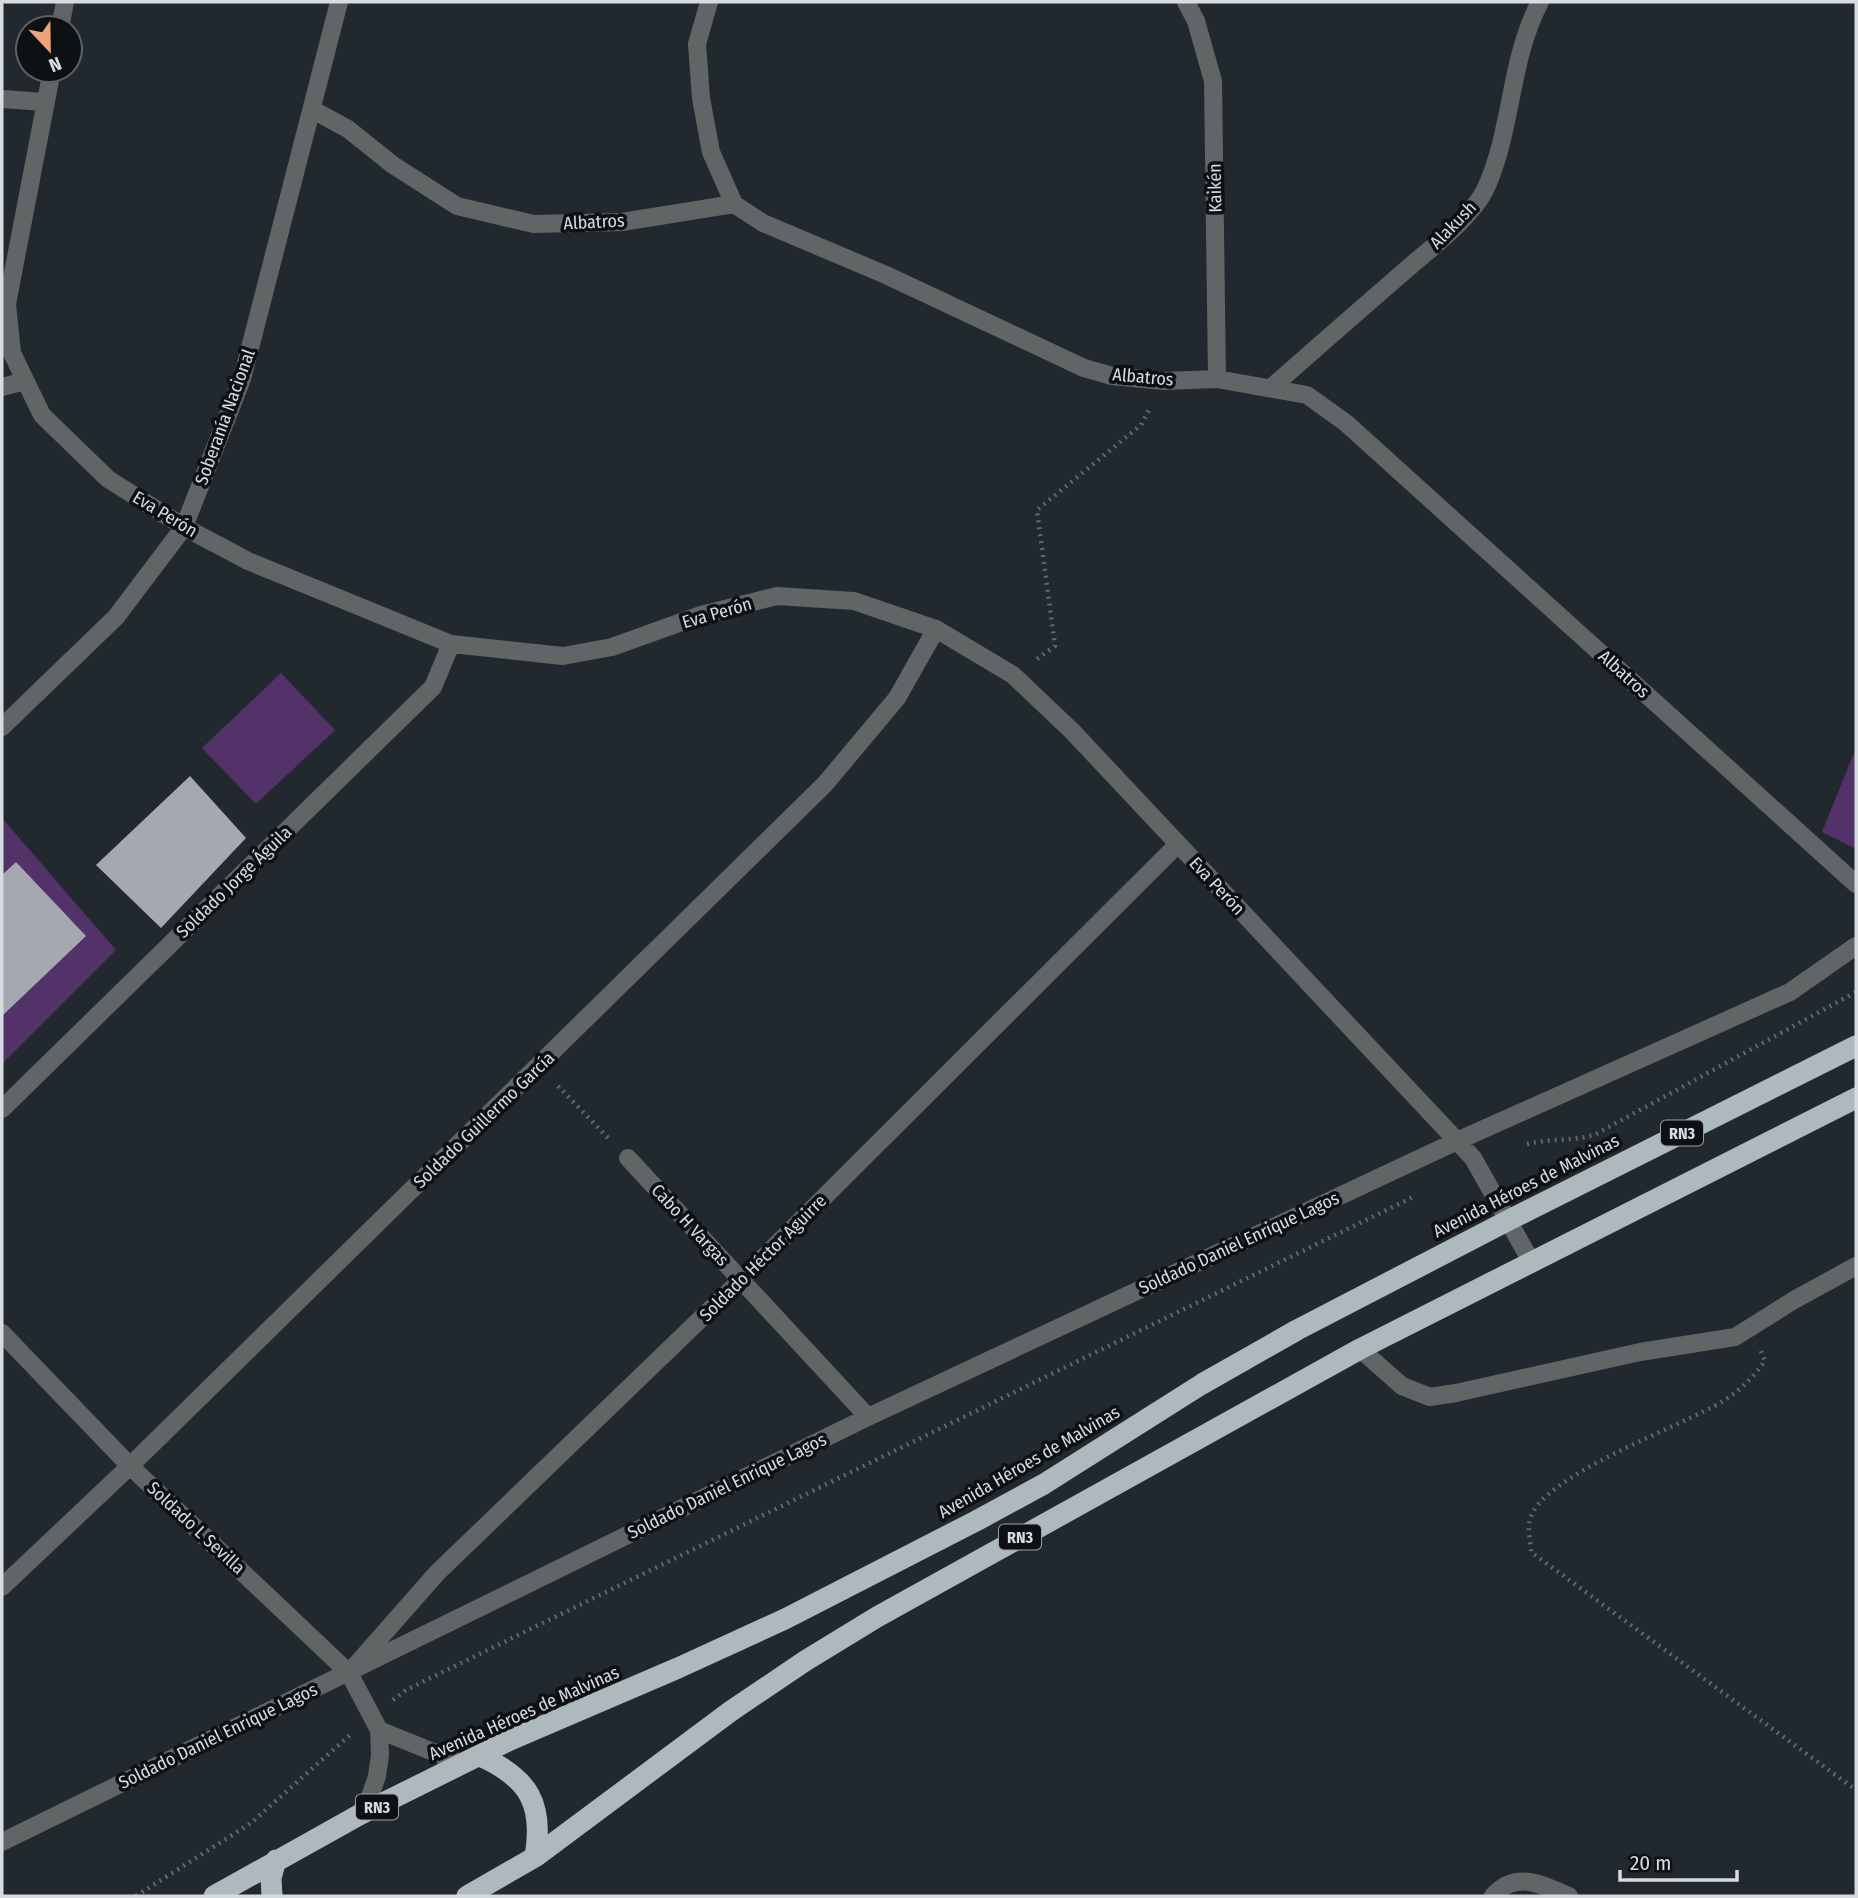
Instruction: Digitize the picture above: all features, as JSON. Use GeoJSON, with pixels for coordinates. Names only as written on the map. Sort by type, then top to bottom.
{"type":"FeatureCollection","features":[{"type":"Feature","properties":{"kind":"highway","name":"Avenida Héroes de Malvinas"},"geometry":{"type":"LineString","coordinates":[[214,1896],[359,1815],[510,1740],[785,1619],[976,1521],[1044,1484],[1238,1364],[1508,1220],[1856,1046]]}},
{"type":"Feature","properties":{"kind":"highway","name":"RN3"},"geometry":{"type":"LineString","coordinates":[[467,1896],[535,1857],[731,1711],[877,1617],[1360,1349],[1856,1098]]}},
{"type":"Feature","properties":{"kind":"highway"},"geometry":{"type":"LineString","coordinates":[[471,1760],[503,1766],[531,1796],[537,1811],[539,1834],[535,1857]]}},
{"type":"Feature","properties":{"kind":"highway"},"geometry":{"type":"LineString","coordinates":[[272,1896],[271,1878],[276,1860]]}},
{"type":"Feature","properties":{"kind":"street","name":"Soberanía Nacional"},"geometry":{"type":"LineString","coordinates":[[2,727],[116,617],[184,527],[242,379],[339,2]]}},
{"type":"Feature","properties":{"kind":"street"},"geometry":{"type":"LineString","coordinates":[[709,2],[697,44],[701,98],[711,152],[734,204]]}},
{"type":"Feature","properties":{"kind":"street","name":"Kaikén"},"geometry":{"type":"LineString","coordinates":[[1186,2],[1196,21],[1213,81],[1217,379]]}},
{"type":"Feature","properties":{"kind":"street","name":"Alakush"},"geometry":{"type":"LineString","coordinates":[[1271,388],[1455,227],[1483,193],[1496,163],[1519,58],[1532,17],[1540,2]]}},
{"type":"Feature","properties":{"kind":"street","name":"Eva Perón"},"geometry":{"type":"LineString","coordinates":[[49,84],[7,304],[12,353],[41,415],[108,479],[184,527],[248,561],[451,644],[563,656],[612,647],[701,615],[777,596],[854,601],[936,629],[1013,675],[1072,731],[1473,1158],[1532,1263]]}},
{"type":"Feature","properties":{"kind":"street"},"geometry":{"type":"LineString","coordinates":[[2,99],[46,102]]}},
{"type":"Feature","properties":{"kind":"street","name":"Albatros"},"geometry":{"type":"LineString","coordinates":[[313,110],[348,129],[393,165],[457,206],[534,224],[622,222],[734,204],[763,223],[886,275],[1084,368],[1112,376],[1164,382],[1217,379],[1307,395],[1346,424],[1856,884]]}},
{"type":"Feature","properties":{"kind":"street"},"geometry":{"type":"LineString","coordinates":[[2,387],[25,381]]}},
{"type":"Feature","properties":{"kind":"street","name":"Soldado Guillermo García"},"geometry":{"type":"LineString","coordinates":[[2,1587],[130,1466],[825,784],[897,698],[936,629]]}},
{"type":"Feature","properties":{"kind":"street","name":"Soldado Jorge Águila"},"geometry":{"type":"LineString","coordinates":[[2,1109],[433,687],[451,644]]}},
{"type":"Feature","properties":{"kind":"street","name":"Soldado Héctor Aguirre"},"geometry":{"type":"LineString","coordinates":[[349,1673],[437,1573],[741,1280],[1178,844]]}},
{"type":"Feature","properties":{"kind":"street","name":"Soldado Daniel Enrique Lagos"},"geometry":{"type":"LineString","coordinates":[[2,1842],[868,1417],[1457,1141],[1790,992],[1856,946]]}},
{"type":"Feature","properties":{"kind":"street","name":"Cabo H Vargas"},"geometry":{"type":"LineString","coordinates":[[628,1158],[868,1417]]}},
{"type":"Feature","properties":{"kind":"street"},"geometry":{"type":"LineString","coordinates":[[1360,1349],[1402,1386],[1430,1397],[1640,1352],[1735,1337],[1856,1266]]}},
{"type":"Feature","properties":{"kind":"street","name":"Soldado L Sevilla"},"geometry":{"type":"LineString","coordinates":[[2,1333],[130,1466],[349,1673],[375,1723]]}},
{"type":"Feature","properties":{"kind":"street"},"geometry":{"type":"LineString","coordinates":[[359,1815],[370,1797],[377,1776],[380,1755],[375,1723],[471,1760]]}},
{"type":"Feature","properties":{"kind":"street"},"geometry":{"type":"LineString","coordinates":[[1493,1896],[1517,1880],[1537,1882],[1569,1896]]}},
{"type":"Feature","properties":{"kind":"path"},"geometry":{"type":"LineString","coordinates":[[1013,675],[1055,646],[1037,510],[1141,425],[1164,382]]}},
{"type":"Feature","properties":{"kind":"path"},"geometry":{"type":"LineString","coordinates":[[1525,1144],[1546,1140],[1580,1140],[1596,1134],[1856,992]]}},
{"type":"Feature","properties":{"kind":"path"},"geometry":{"type":"LineString","coordinates":[[539,1066],[628,1158]]}},
{"type":"Feature","properties":{"kind":"path"},"geometry":{"type":"LineString","coordinates":[[136,1896],[251,1824],[375,1723],[406,1689],[1415,1196]]}},
{"type":"Feature","properties":{"kind":"path"},"geometry":{"type":"LineString","coordinates":[[1735,1337],[1759,1345],[1765,1361],[1751,1380],[1723,1401],[1598,1462],[1545,1496],[1530,1519],[1531,1552],[1856,1790]]}},
{"type":"Feature","properties":{"kind":"shaded area"},"geometry":{"type":"Polygon","coordinates":[[[281,673],[335,730],[256,804],[202,748],[281,673]]]}},
{"type":"Feature","properties":{"kind":"shaded area"},"geometry":{"type":"Polygon","coordinates":[[[1856,748],[1856,849],[1822,832],[1856,748]]]}},
{"type":"Feature","properties":{"kind":"shaded area"},"geometry":{"type":"Polygon","coordinates":[[[2,818],[116,950],[2,1064],[2,818]]]}},
{"type":"Feature","properties":{"kind":"building"},"geometry":{"type":"Polygon","coordinates":[[[190,776],[246,838],[161,928],[96,865],[190,776]]]}},
{"type":"Feature","properties":{"kind":"building"},"geometry":{"type":"Polygon","coordinates":[[[16,862],[86,936],[2,1016],[2,875],[16,862]]]}}]}
